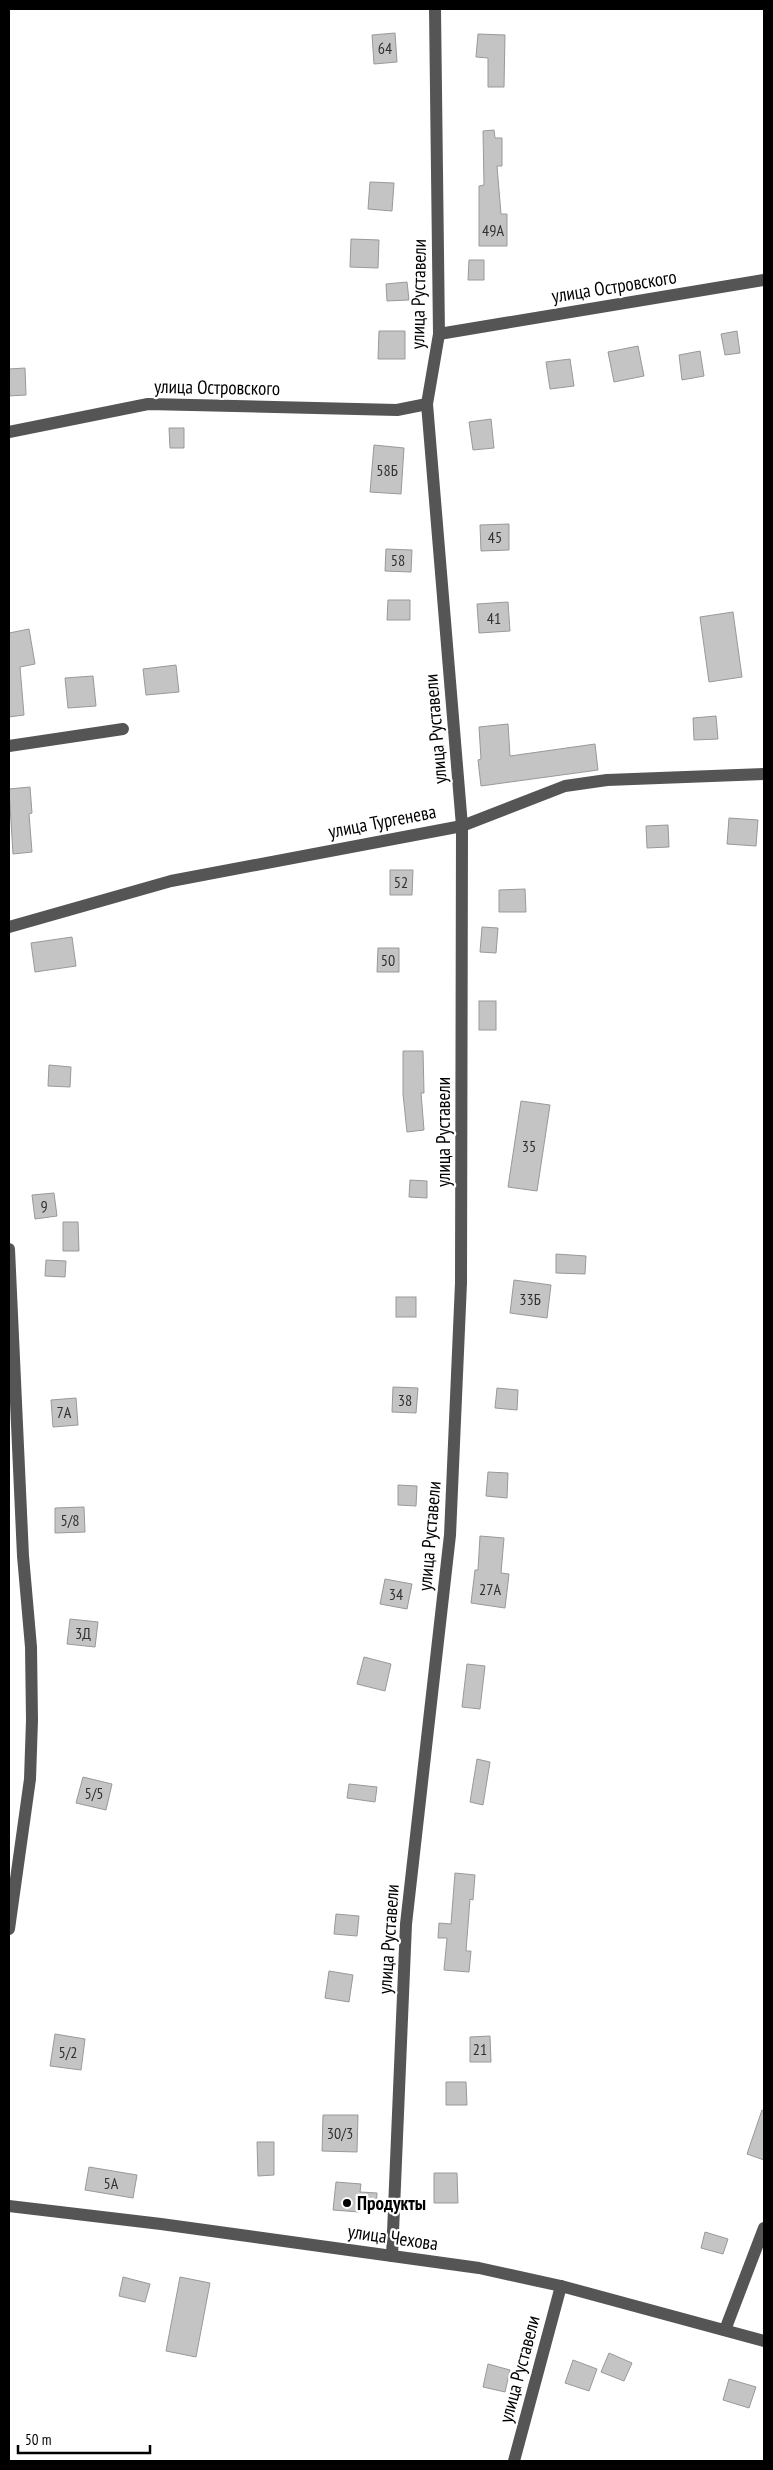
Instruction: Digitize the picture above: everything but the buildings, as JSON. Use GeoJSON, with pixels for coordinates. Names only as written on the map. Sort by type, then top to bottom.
{"type":"FeatureCollection","features":[{"type":"Feature","properties":{"kind":"street","name":"улица Руставели"},"geometry":{"type":"LineString","coordinates":[[392,2256],[406,1924],[451,1525],[461,1283],[462,826],[427,404],[439,334],[435,9]]}},
{"type":"Feature","properties":{"kind":"street","name":"улица Островского"},"geometry":{"type":"LineString","coordinates":[[439,334],[764,280]]}},
{"type":"Feature","properties":{"kind":"street","name":"улица Островского"},"geometry":{"type":"LineString","coordinates":[[9,432],[148,404],[396,410],[427,404]]}},
{"type":"Feature","properties":{"kind":"street"},"geometry":{"type":"LineString","coordinates":[[9,746],[123,729]]}},
{"type":"Feature","properties":{"kind":"street","name":"улица Тургенева"},"geometry":{"type":"LineString","coordinates":[[9,928],[171,881],[462,826],[565,786],[607,780],[764,774]]}},
{"type":"Feature","properties":{"kind":"street"},"geometry":{"type":"LineString","coordinates":[[9,1249],[23,1556],[31,1647],[32,1720],[30,1779],[9,1929]]}},
{"type":"Feature","properties":{"kind":"street","name":"улица Чехова"},"geometry":{"type":"LineString","coordinates":[[9,2206],[161,2224],[479,2268],[561,2286],[764,2341]]}},
{"type":"Feature","properties":{"kind":"street"},"geometry":{"type":"LineString","coordinates":[[725,2330],[764,2228]]}},
{"type":"Feature","properties":{"kind":"street","name":"улица Руставели"},"geometry":{"type":"LineString","coordinates":[[514,2461],[561,2286]]}},
{"type":"Feature","properties":{"kind":"place","name":"Продукты"},"geometry":{"type":"Point","coordinates":[347,2203]}}]}
